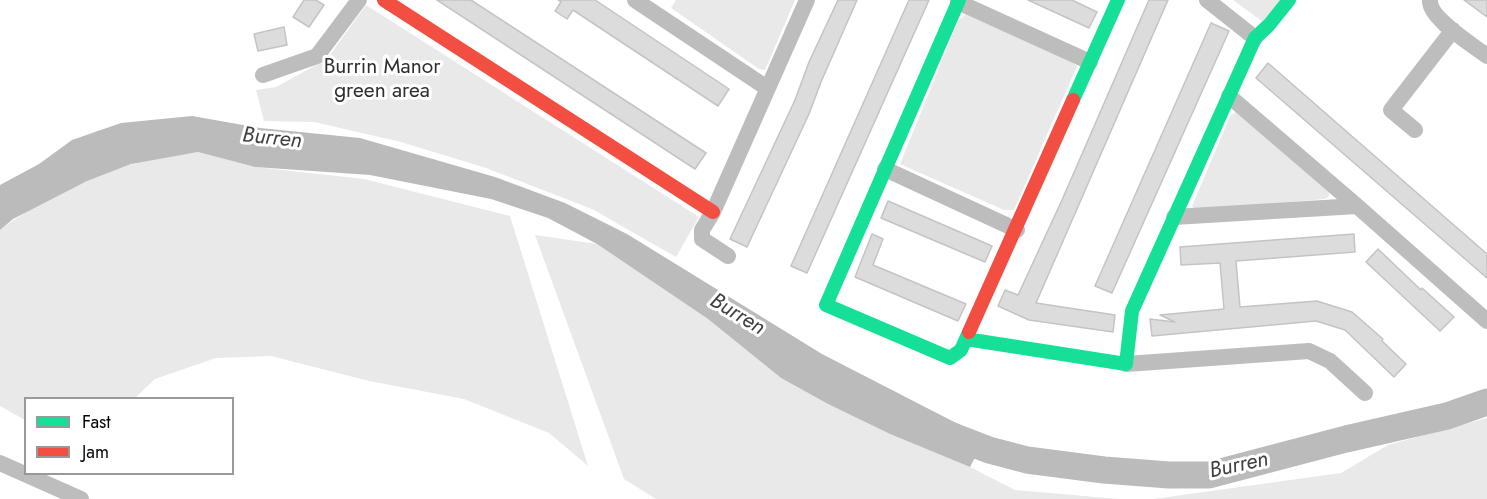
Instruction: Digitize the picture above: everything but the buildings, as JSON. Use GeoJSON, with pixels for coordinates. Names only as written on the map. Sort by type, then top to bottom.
{"type":"FeatureCollection","features":[{"type":"Feature","properties":{"kind":"street"},"geometry":{"type":"LineString","coordinates":[[262,75],[317,56],[359,0]]}},
{"type":"Feature","properties":{"kind":"street"},"geometry":{"type":"LineString","coordinates":[[384,0],[713,212]]}},
{"type":"Feature","properties":{"kind":"street"},"geometry":{"type":"LineString","coordinates":[[635,0],[767,88]]}},
{"type":"Feature","properties":{"kind":"street"},"geometry":{"type":"LineString","coordinates":[[728,256],[702,239],[702,230],[713,212],[807,0]]}},
{"type":"Feature","properties":{"kind":"street"},"geometry":{"type":"LineString","coordinates":[[1090,62],[958,1],[826,305],[950,358],[961,350],[1017,230],[1118,0]]}},
{"type":"Feature","properties":{"kind":"street"},"geometry":{"type":"LineString","coordinates":[[1207,0],[1255,38]]}},
{"type":"Feature","properties":{"kind":"street"},"geometry":{"type":"LineString","coordinates":[[1126,364],[1132,310],[1255,38],[1289,0]]}},
{"type":"Feature","properties":{"kind":"street"},"geometry":{"type":"LineString","coordinates":[[1431,0],[1430,5],[1434,14],[1487,56]]}},
{"type":"Feature","properties":{"kind":"street"},"geometry":{"type":"LineString","coordinates":[[1415,130],[1391,110],[1453,30]]}},
{"type":"Feature","properties":{"kind":"street"},"geometry":{"type":"LineString","coordinates":[[1229,96],[1487,321]]}},
{"type":"Feature","properties":{"kind":"street"},"geometry":{"type":"LineString","coordinates":[[885,169],[1017,230]]}},
{"type":"Feature","properties":{"kind":"street"},"geometry":{"type":"LineString","coordinates":[[1174,217],[1357,206]]}},
{"type":"Feature","properties":{"kind":"street"},"geometry":{"type":"LineString","coordinates":[[966,339],[1126,364],[1309,351],[1330,361],[1365,393]]}},
{"type":"Feature","properties":{"kind":"street"},"geometry":{"type":"LineString","coordinates":[[0,463],[24,474]]}},
{"type":"Feature","properties":{"kind":"street"},"geometry":{"type":"LineString","coordinates":[[27,475],[81,499]]}},
{"type":"Feature","properties":{"kind":"green space"},"geometry":{"type":"Polygon","coordinates":[[[676,0],[795,0],[765,70],[759,69],[671,8],[676,0]]]}},
{"type":"Feature","properties":{"kind":"green space"},"geometry":{"type":"Polygon","coordinates":[[[1233,0],[1280,0],[1263,22],[1233,0]]]}},
{"type":"Feature","properties":{"kind":"green space","name":"Burrin Manor green area"},"geometry":{"type":"Polygon","coordinates":[[[366,5],[699,217],[676,257],[592,209],[486,168],[401,142],[314,122],[264,121],[256,90],[276,87],[327,59],[366,5]]]}},
{"type":"Feature","properties":{"kind":"green space"},"geometry":{"type":"Polygon","coordinates":[[[966,14],[1071,61],[1077,66],[1014,210],[1004,210],[900,164],[958,21],[966,14]]]}},
{"type":"Feature","properties":{"kind":"green space"},"geometry":{"type":"Polygon","coordinates":[[[1236,112],[1329,192],[1329,196],[1325,199],[1196,210],[1192,206],[1230,116],[1236,112]]]}},
{"type":"Feature","properties":{"kind":"green space"},"geometry":{"type":"Polygon","coordinates":[[[198,152],[255,167],[364,179],[510,216],[588,466],[549,433],[464,399],[369,381],[271,356],[216,358],[155,379],[136,397],[24,397],[24,419],[0,406],[0,230],[62,193],[114,170],[155,159],[198,152]]]}},
{"type":"Feature","properties":{"kind":"green space"},"geometry":{"type":"Polygon","coordinates":[[[535,235],[597,244],[708,319],[781,378],[890,434],[970,467],[1015,490],[1119,499],[656,499],[624,479],[535,235]]]}},
{"type":"Feature","properties":{"kind":"green space"},"geometry":{"type":"Polygon","coordinates":[[[1487,418],[1487,499],[1153,499],[1341,473],[1388,445],[1487,418]]]}},
{"type":"Feature","properties":{"kind":"water"},"geometry":{"type":"Polygon","coordinates":[[[192,116],[260,128],[360,138],[495,177],[565,203],[627,234],[822,354],[962,426],[984,440],[970,467],[890,434],[828,404],[781,378],[708,319],[597,244],[548,218],[491,199],[370,175],[255,167],[198,152],[131,164],[87,181],[13,219],[0,230],[0,185],[39,164],[72,140],[121,123],[192,116]]]}},
{"type":"Feature","properties":{"kind":"waterway","name":"Burren"},"geometry":{"type":"LineString","coordinates":[[945,433],[989,450],[1027,460],[1104,470],[1169,475],[1209,475],[1346,439],[1447,416],[1487,402]]}},
{"type":"Feature","properties":{"kind":"traffic: fast"},"geometry":{"type":"LineString","coordinates":[[959,0],[826,305],[950,358],[961,350],[969,332]]}},
{"type":"Feature","properties":{"kind":"traffic: fast"},"geometry":{"type":"LineString","coordinates":[[1073,100],[1118,0]]}},
{"type":"Feature","properties":{"kind":"traffic: fast"},"geometry":{"type":"LineString","coordinates":[[966,339],[1126,364],[1132,311],[1255,38],[1289,0]]}},
{"type":"Feature","properties":{"kind":"traffic: jam"},"geometry":{"type":"LineString","coordinates":[[384,0],[713,212]]}},
{"type":"Feature","properties":{"kind":"traffic: jam"},"geometry":{"type":"LineString","coordinates":[[969,332],[1073,100]]}}]}
